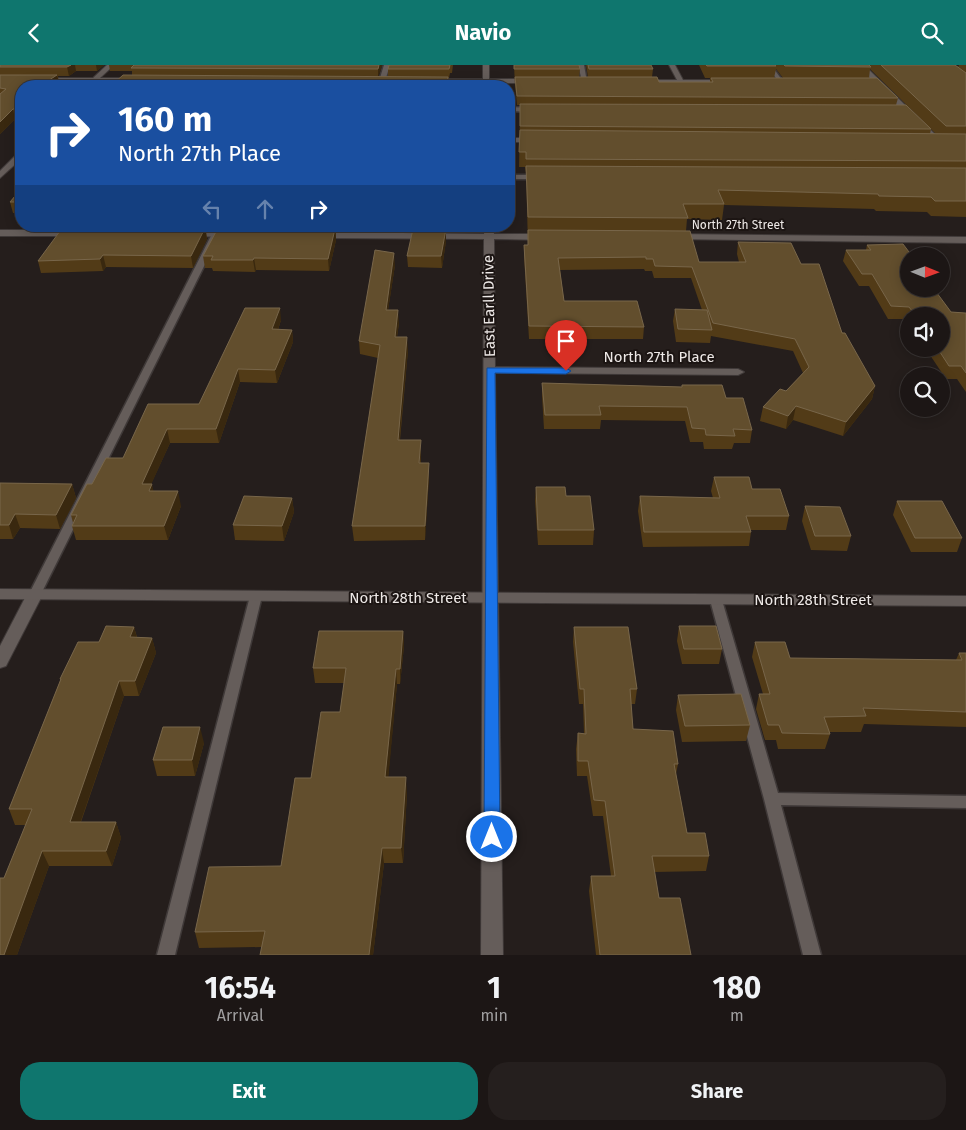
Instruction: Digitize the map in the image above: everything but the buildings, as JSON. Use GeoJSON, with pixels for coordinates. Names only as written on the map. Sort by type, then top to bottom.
{"type":"FeatureCollection","features":[{"type":"Feature","properties":{"kind":"street"},"geometry":{"type":"LineString","coordinates":[[95,80],[111,65]]}},
{"type":"Feature","properties":{"kind":"street"},"geometry":{"type":"LineString","coordinates":[[486,65],[486,80]]}},
{"type":"Feature","properties":{"kind":"street"},"geometry":{"type":"LineString","coordinates":[[672,65],[680,82]]}},
{"type":"Feature","properties":{"kind":"street"},"geometry":{"type":"LineString","coordinates":[[860,65],[942,143],[928,143]]}},
{"type":"Feature","properties":{"kind":"street"},"geometry":{"type":"LineString","coordinates":[[28,80],[144,80]]}},
{"type":"Feature","properties":{"kind":"street"},"geometry":{"type":"LineString","coordinates":[[515,82],[536,81]]}},
{"type":"Feature","properties":{"kind":"street"},"geometry":{"type":"LineString","coordinates":[[575,81],[594,81]]}},
{"type":"Feature","properties":{"kind":"street"},"geometry":{"type":"LineString","coordinates":[[633,82],[736,82]]}},
{"type":"Feature","properties":{"kind":"street"},"geometry":{"type":"LineString","coordinates":[[774,83],[793,83]]}},
{"type":"Feature","properties":{"kind":"street"},"geometry":{"type":"LineString","coordinates":[[869,83],[878,83]]}},
{"type":"Feature","properties":{"kind":"street"},"geometry":{"type":"LineString","coordinates":[[515,140],[549,140]]}},
{"type":"Feature","properties":{"kind":"street"},"geometry":{"type":"LineString","coordinates":[[0,176],[15,161]]}},
{"type":"Feature","properties":{"kind":"street"},"geometry":{"type":"LineString","coordinates":[[177,234],[198,232]]}},
{"type":"Feature","properties":{"kind":"street"},"geometry":{"type":"LineString","coordinates":[[229,232],[246,235]]}},
{"type":"Feature","properties":{"kind":"street"},"geometry":{"type":"LineString","coordinates":[[304,235],[443,232]]}},
{"type":"Feature","properties":{"kind":"street","name":"East Earll Drive"},"geometry":{"type":"LineString","coordinates":[[489,232],[492,955]]}},
{"type":"Feature","properties":{"kind":"street"},"geometry":{"type":"LineString","coordinates":[[500,232],[558,237]]}},
{"type":"Feature","properties":{"kind":"street"},"geometry":{"type":"LineString","coordinates":[[0,233],[89,233]]}},
{"type":"Feature","properties":{"kind":"street","name":"North 27th Street"},"geometry":{"type":"LineString","coordinates":[[668,237],[965,242]]}},
{"type":"Feature","properties":{"kind":"street","name":"North 27th Place"},"geometry":{"type":"LineString","coordinates":[[490,370],[738,372]]}},
{"type":"Feature","properties":{"kind":"street","name":"North 28th Street"},"geometry":{"type":"LineString","coordinates":[[0,594],[966,601]]}},
{"type":"Feature","properties":{"kind":"street"},"geometry":{"type":"LineString","coordinates":[[0,662],[35,594]]}},
{"type":"Feature","properties":{"kind":"lane"},"geometry":{"type":"LineString","coordinates":[[382,80],[386,65]]}},
{"type":"Feature","properties":{"kind":"lane"},"geometry":{"type":"LineString","coordinates":[[581,65],[585,81]]}},
{"type":"Feature","properties":{"kind":"lane"},"geometry":{"type":"LineString","coordinates":[[768,65],[783,83]]}},
{"type":"Feature","properties":{"kind":"lane"},"geometry":{"type":"LineString","coordinates":[[515,109],[542,109]]}},
{"type":"Feature","properties":{"kind":"lane"},"geometry":{"type":"LineString","coordinates":[[895,111],[907,111]]}},
{"type":"Feature","properties":{"kind":"lane"},"geometry":{"type":"LineString","coordinates":[[515,177],[548,177]]}},
{"type":"Feature","properties":{"kind":"lane"},"geometry":{"type":"LineString","coordinates":[[35,594],[217,232]]}},
{"type":"Feature","properties":{"kind":"lane"},"geometry":{"type":"LineString","coordinates":[[166,955],[256,596]]}},
{"type":"Feature","properties":{"kind":"lane"},"geometry":{"type":"LineString","coordinates":[[716,600],[772,799],[812,955]]}},
{"type":"Feature","properties":{"kind":"lane"},"geometry":{"type":"LineString","coordinates":[[772,799],[966,801]]}},
{"type":"Feature","properties":{"kind":"route"},"geometry":{"type":"LineString","coordinates":[[492,837],[490,370],[566,371]]}}]}
